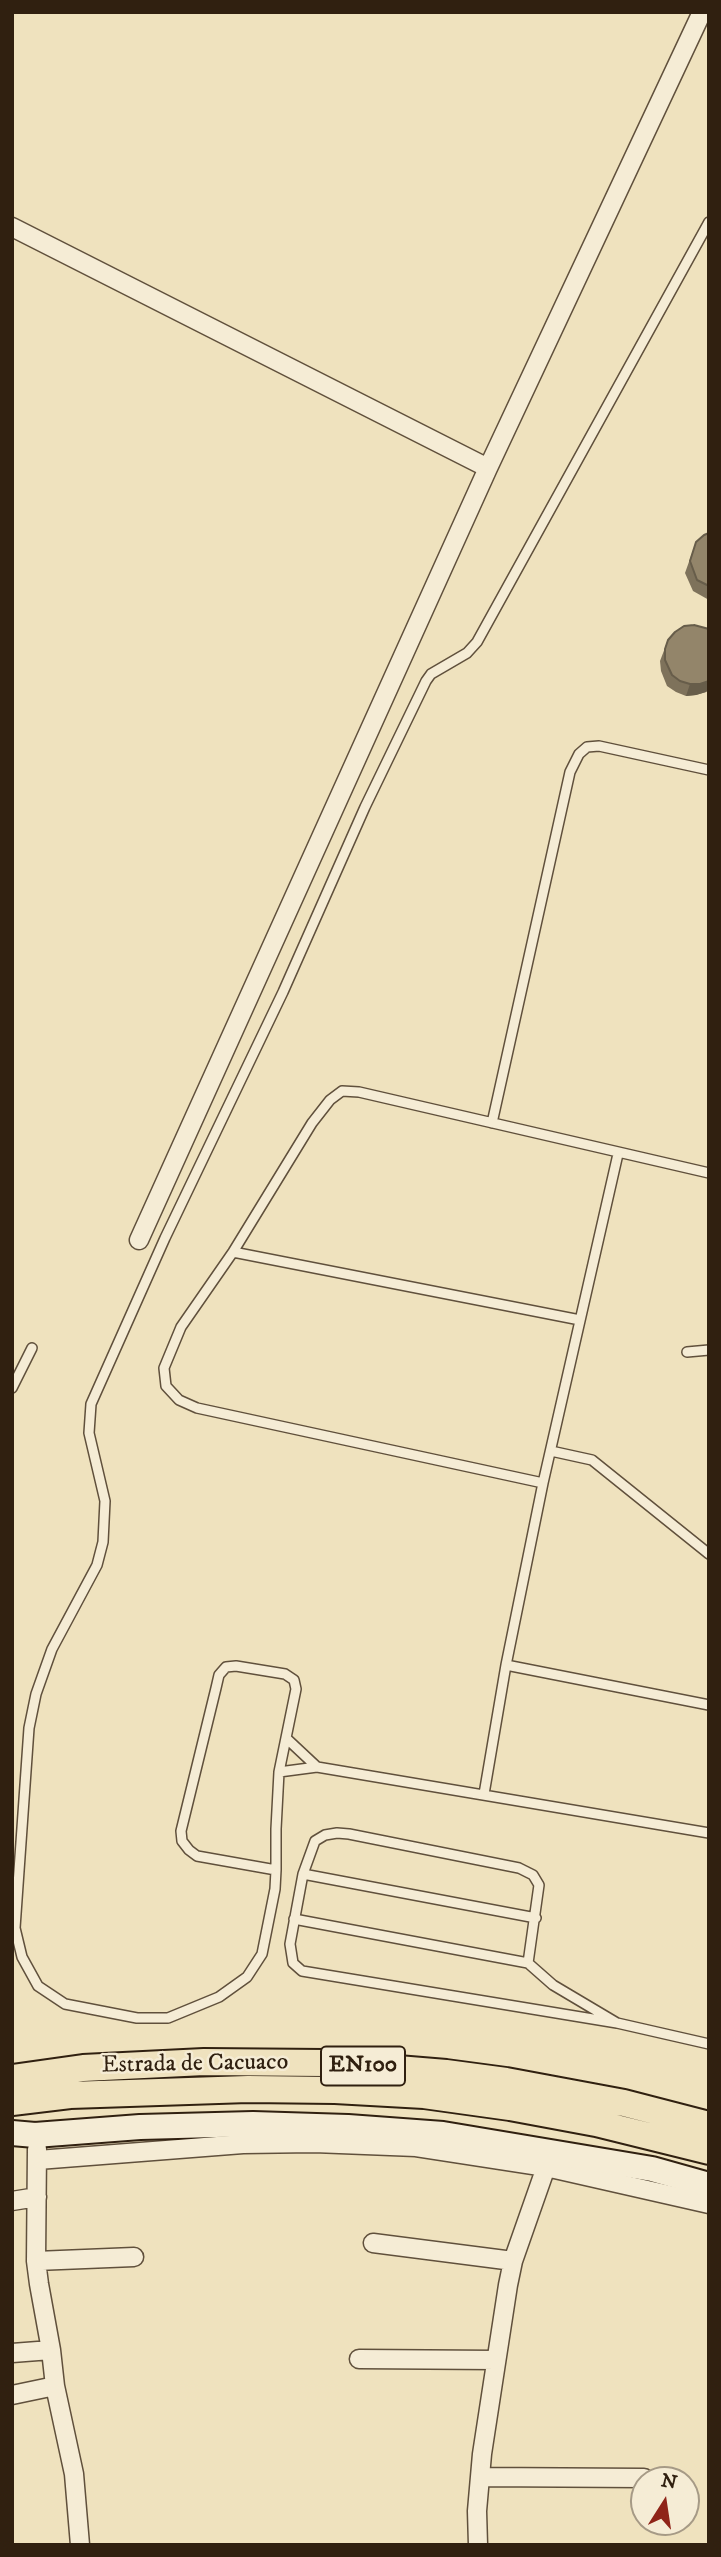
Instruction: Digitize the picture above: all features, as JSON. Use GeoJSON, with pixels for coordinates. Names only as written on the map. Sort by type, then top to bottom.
{"type":"FeatureCollection","features":[{"type":"Feature","properties":{"kind":"main road","name":"Estrada de Cacuaco"},"geometry":{"type":"LineString","coordinates":[[12,2078],[83,2068],[204,2062],[325,2063],[506,2081],[624,2103],[709,2124]]}},
{"type":"Feature","properties":{"kind":"main road","name":"Estrada de Cacuaco"},"geometry":{"type":"LineString","coordinates":[[12,2102],[70,2095],[248,2089],[424,2095],[596,2123],[709,2151]]}},
{"type":"Feature","properties":{"kind":"main road"},"geometry":{"type":"LineString","coordinates":[[24,2134],[253,2124],[443,2134],[652,2169],[709,2185]]}},
{"type":"Feature","properties":{"kind":"street"},"geometry":{"type":"LineString","coordinates":[[139,1240],[488,468],[702,12]]}},
{"type":"Feature","properties":{"kind":"street"},"geometry":{"type":"LineString","coordinates":[[12,227],[488,468]]}},
{"type":"Feature","properties":{"kind":"street"},"geometry":{"type":"LineString","coordinates":[[24,2134],[38,2160],[36,2261],[51,2350],[54,2386],[74,2474],[80,2545]]}},
{"type":"Feature","properties":{"kind":"street"},"geometry":{"type":"LineString","coordinates":[[38,2160],[243,2144],[314,2143],[416,2147],[546,2167],[709,2204]]}},
{"type":"Feature","properties":{"kind":"street"},"geometry":{"type":"LineString","coordinates":[[478,2545],[480,2477],[513,2261],[546,2167]]}},
{"type":"Feature","properties":{"kind":"street"},"geometry":{"type":"LineString","coordinates":[[12,2202],[37,2197]]}},
{"type":"Feature","properties":{"kind":"street"},"geometry":{"type":"LineString","coordinates":[[373,2243],[513,2261]]}},
{"type":"Feature","properties":{"kind":"street"},"geometry":{"type":"LineString","coordinates":[[36,2261],[134,2257]]}},
{"type":"Feature","properties":{"kind":"street"},"geometry":{"type":"LineString","coordinates":[[12,2353],[51,2350]]}},
{"type":"Feature","properties":{"kind":"street"},"geometry":{"type":"LineString","coordinates":[[359,2359],[496,2360]]}},
{"type":"Feature","properties":{"kind":"street"},"geometry":{"type":"LineString","coordinates":[[12,2395],[54,2386]]}},
{"type":"Feature","properties":{"kind":"street"},"geometry":{"type":"LineString","coordinates":[[480,2477],[630,2478]]}},
{"type":"Feature","properties":{"kind":"lane"},"geometry":{"type":"LineString","coordinates":[[276,1870],[197,1856],[188,1850],[182,1841],[181,1831],[219,1675],[226,1667],[236,1666],[285,1674],[294,1680],[296,1701],[279,1772],[276,1829],[276,1870],[275,1889],[262,1954],[247,1978],[219,1997],[168,2018],[137,2018],[65,2004],[38,1986],[22,1957],[15,1928],[29,1728],[36,1695],[52,1649],[97,1565],[103,1542],[104,1501],[89,1433],[91,1404],[165,1238],[283,992],[365,807],[426,681],[431,674],[467,653],[477,642],[709,222]]}},
{"type":"Feature","properties":{"kind":"lane"},"geometry":{"type":"LineString","coordinates":[[492,1123],[570,772],[579,754],[587,747],[599,746],[709,770]]}},
{"type":"Feature","properties":{"kind":"lane"},"geometry":{"type":"LineString","coordinates":[[543,1483],[197,1408],[179,1400],[166,1386],[164,1368],[181,1327],[233,1252],[312,1123],[330,1100],[342,1091],[359,1092],[709,1173]]}},
{"type":"Feature","properties":{"kind":"lane"},"geometry":{"type":"LineString","coordinates":[[484,1794],[506,1665],[543,1483],[618,1154]]}},
{"type":"Feature","properties":{"kind":"lane"},"geometry":{"type":"LineString","coordinates":[[233,1252],[580,1320]]}},
{"type":"Feature","properties":{"kind":"lane"},"geometry":{"type":"LineString","coordinates":[[12,1388],[32,1348]]}},
{"type":"Feature","properties":{"kind":"lane"},"geometry":{"type":"LineString","coordinates":[[687,1352],[709,1350]]}},
{"type":"Feature","properties":{"kind":"lane"},"geometry":{"type":"LineString","coordinates":[[551,1451],[599,1464],[709,1554]]}},
{"type":"Feature","properties":{"kind":"lane"},"geometry":{"type":"LineString","coordinates":[[506,1665],[709,1704]]}},
{"type":"Feature","properties":{"kind":"lane"},"geometry":{"type":"LineString","coordinates":[[286,1738],[317,1767]]}},
{"type":"Feature","properties":{"kind":"lane"},"geometry":{"type":"LineString","coordinates":[[279,1772],[317,1767],[709,1833]]}},
{"type":"Feature","properties":{"kind":"lane"},"geometry":{"type":"LineString","coordinates":[[528,1963],[539,1885],[533,1875],[519,1868],[349,1834],[325,1835],[315,1841],[303,1874],[294,1919],[291,1950],[293,1963],[302,1970],[617,2023],[709,2044]]}},
{"type":"Feature","properties":{"kind":"lane"},"geometry":{"type":"LineString","coordinates":[[303,1874],[536,1918]]}},
{"type":"Feature","properties":{"kind":"lane"},"geometry":{"type":"LineString","coordinates":[[294,1919],[528,1963],[553,1985],[617,2023]]}},
{"type":"Feature","properties":{"kind":"building"},"geometry":{"type":"Polygon","coordinates":[[[709,533],[709,586],[697,580],[690,561],[696,542],[709,533]]]}},
{"type":"Feature","properties":{"kind":"building"},"geometry":{"type":"Polygon","coordinates":[[[694,625],[709,629],[709,681],[700,684],[680,681],[672,675],[665,660],[668,640],[684,626],[694,625]]]}}]}
